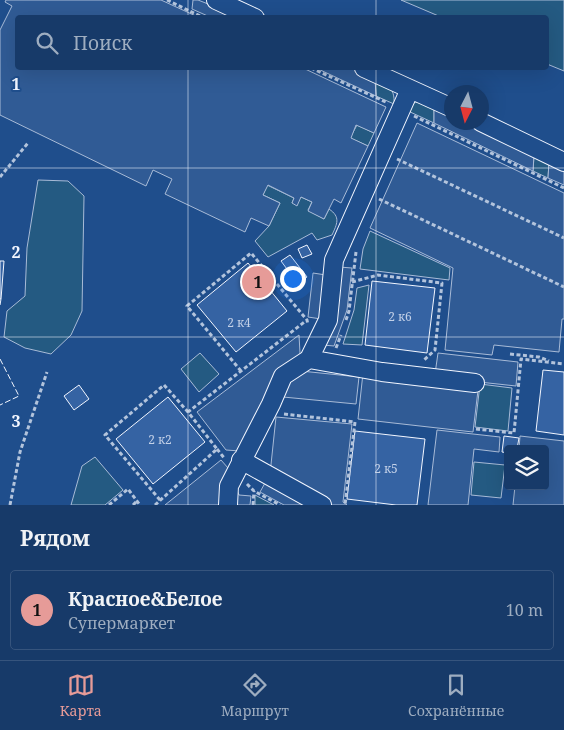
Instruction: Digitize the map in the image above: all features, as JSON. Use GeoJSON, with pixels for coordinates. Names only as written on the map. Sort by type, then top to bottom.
{"type":"FeatureCollection","features":[{"type":"Feature","properties":{"kind":"lane"},"geometry":{"type":"LineString","coordinates":[[216,0],[248,15]]}},
{"type":"Feature","properties":{"kind":"lane"},"geometry":{"type":"LineString","coordinates":[[368,70],[444,104]]}},
{"type":"Feature","properties":{"kind":"lane"},"geometry":{"type":"LineString","coordinates":[[228,505],[229,486],[283,376],[312,353],[328,320],[334,260],[410,89]]}},
{"type":"Feature","properties":{"kind":"lane"},"geometry":{"type":"LineString","coordinates":[[489,126],[564,162]]}},
{"type":"Feature","properties":{"kind":"lane"},"geometry":{"type":"LineString","coordinates":[[312,353],[382,372],[475,383]]}},
{"type":"Feature","properties":{"kind":"lane"},"geometry":{"type":"LineString","coordinates":[[242,460],[322,505]]}},
{"type":"Feature","properties":{"kind":"path"},"geometry":{"type":"LineString","coordinates":[[167,0],[198,15]]}},
{"type":"Feature","properties":{"kind":"path"},"geometry":{"type":"LineString","coordinates":[[315,70],[564,188]]}},
{"type":"Feature","properties":{"kind":"path"},"geometry":{"type":"LineString","coordinates":[[0,177],[28,143]]}},
{"type":"Feature","properties":{"kind":"path"},"geometry":{"type":"LineString","coordinates":[[394,166],[401,151]]}},
{"type":"Feature","properties":{"kind":"path"},"geometry":{"type":"LineString","coordinates":[[397,159],[564,238]]}},
{"type":"Feature","properties":{"kind":"path"},"geometry":{"type":"LineString","coordinates":[[375,206],[382,193]]}},
{"type":"Feature","properties":{"kind":"path"},"geometry":{"type":"LineString","coordinates":[[379,199],[564,288]]}},
{"type":"Feature","properties":{"kind":"path"},"geometry":{"type":"LineString","coordinates":[[241,371],[187,306],[251,253],[307,320],[312,353],[335,351],[349,311],[358,244]]}},
{"type":"Feature","properties":{"kind":"path"},"geometry":{"type":"LineString","coordinates":[[352,282],[378,275],[442,283],[435,350],[425,360],[416,359]]}},
{"type":"Feature","properties":{"kind":"path"},"geometry":{"type":"LineString","coordinates":[[188,412],[307,320]]}},
{"type":"Feature","properties":{"kind":"path"},"geometry":{"type":"LineString","coordinates":[[510,354],[539,357],[557,364]]}},
{"type":"Feature","properties":{"kind":"path"},"geometry":{"type":"LineString","coordinates":[[476,429],[514,433],[521,359],[564,364]]}},
{"type":"Feature","properties":{"kind":"path"},"geometry":{"type":"LineString","coordinates":[[10,505],[20,452],[47,372]]}},
{"type":"Feature","properties":{"kind":"path"},"geometry":{"type":"LineString","coordinates":[[155,505],[217,449],[164,385],[105,435],[160,500]]}},
{"type":"Feature","properties":{"kind":"path"},"geometry":{"type":"LineString","coordinates":[[266,412],[355,422],[345,505]]}},
{"type":"Feature","properties":{"kind":"path"},"geometry":{"type":"LineString","coordinates":[[109,505],[128,489],[140,505]]}},
{"type":"Feature","properties":{"kind":"path"},"geometry":{"type":"LineString","coordinates":[[252,505],[254,491],[280,505]]}},
{"type":"Feature","properties":{"kind":"path"},"geometry":{"type":"LineString","coordinates":[[133,505],[137,501]]}},
{"type":"Feature","properties":{"kind":"shaded area"},"geometry":{"type":"Polygon","coordinates":[[[6,0],[161,0],[194,15],[15,15],[15,70],[307,70],[386,107],[374,133],[356,125],[351,138],[368,146],[341,203],[334,199],[324,219],[308,211],[312,202],[301,197],[297,206],[292,203],[294,198],[268,185],[263,195],[280,203],[269,226],[251,218],[245,232],[165,194],[172,179],[153,170],[146,186],[0,115],[0,30],[12,6],[5,2],[6,0]]]}},
{"type":"Feature","properties":{"kind":"shaded area"},"geometry":{"type":"Polygon","coordinates":[[[193,0],[198,0],[236,15],[206,15],[192,9],[193,0]]]}},
{"type":"Feature","properties":{"kind":"shaded area"},"geometry":{"type":"Polygon","coordinates":[[[401,0],[564,0],[564,71],[549,65],[549,15],[436,15],[401,0]]]}},
{"type":"Feature","properties":{"kind":"shaded area"},"geometry":{"type":"Polygon","coordinates":[[[320,70],[356,70],[375,78],[376,96],[320,70]]]}},
{"type":"Feature","properties":{"kind":"shaded area"},"geometry":{"type":"Polygon","coordinates":[[[375,78],[392,90],[394,104],[376,96],[375,78]]]}},
{"type":"Feature","properties":{"kind":"shaded area"},"geometry":{"type":"Polygon","coordinates":[[[415,102],[421,102],[434,107],[434,123],[408,111],[415,102]]]}},
{"type":"Feature","properties":{"kind":"shaded area"},"geometry":{"type":"Polygon","coordinates":[[[434,107],[444,112],[444,128],[434,123],[434,107]]]}},
{"type":"Feature","properties":{"kind":"shaded area"},"geometry":{"type":"Polygon","coordinates":[[[417,123],[564,193],[564,319],[562,319],[559,352],[494,345],[492,355],[445,350],[453,268],[370,228],[417,123]]]}},
{"type":"Feature","properties":{"kind":"shaded area"},"geometry":{"type":"Polygon","coordinates":[[[357,125],[374,133],[368,146],[350,138],[357,125]]]}},
{"type":"Feature","properties":{"kind":"shaded area"},"geometry":{"type":"Polygon","coordinates":[[[448,130],[481,130],[534,155],[533,171],[448,130]]]}},
{"type":"Feature","properties":{"kind":"shaded area"},"geometry":{"type":"Polygon","coordinates":[[[534,155],[549,162],[548,178],[533,171],[534,155]]]}},
{"type":"Feature","properties":{"kind":"shaded area"},"geometry":{"type":"Polygon","coordinates":[[[549,162],[564,169],[564,185],[548,178],[549,162]]]}},
{"type":"Feature","properties":{"kind":"shaded area"},"geometry":{"type":"Polygon","coordinates":[[[38,180],[68,181],[84,196],[82,311],[71,335],[51,354],[25,348],[4,337],[7,311],[25,296],[27,248],[38,180]]]}},
{"type":"Feature","properties":{"kind":"shaded area"},"geometry":{"type":"Polygon","coordinates":[[[267,185],[294,198],[292,203],[301,197],[312,202],[308,210],[324,219],[329,209],[333,212],[337,221],[332,235],[317,240],[312,233],[268,257],[255,241],[269,226],[280,203],[263,195],[267,185]]]}},
{"type":"Feature","properties":{"kind":"shaded area"},"geometry":{"type":"Polygon","coordinates":[[[370,231],[450,268],[449,280],[360,269],[363,249],[370,231]]]}},
{"type":"Feature","properties":{"kind":"shaded area"},"geometry":{"type":"Polygon","coordinates":[[[339,267],[352,268],[347,310],[334,346],[323,345],[339,267]]]}},
{"type":"Feature","properties":{"kind":"shaded area"},"geometry":{"type":"Polygon","coordinates":[[[313,273],[326,275],[321,319],[308,317],[313,273]]]}},
{"type":"Feature","properties":{"kind":"shaded area"},"geometry":{"type":"Polygon","coordinates":[[[369,285],[362,345],[343,344],[354,310],[357,288],[369,285]]]}},
{"type":"Feature","properties":{"kind":"shaded area"},"geometry":{"type":"Polygon","coordinates":[[[299,335],[301,371],[359,377],[356,404],[283,397],[254,452],[226,450],[197,412],[299,335]]]}},
{"type":"Feature","properties":{"kind":"shaded area"},"geometry":{"type":"Polygon","coordinates":[[[200,353],[219,374],[199,392],[181,369],[200,353]]]}},
{"type":"Feature","properties":{"kind":"shaded area"},"geometry":{"type":"Polygon","coordinates":[[[438,353],[518,362],[516,386],[479,382],[473,432],[358,419],[363,373],[434,381],[438,353]]]}},
{"type":"Feature","properties":{"kind":"shaded area"},"geometry":{"type":"Polygon","coordinates":[[[480,384],[512,388],[508,431],[475,427],[480,384]]]}},
{"type":"Feature","properties":{"kind":"shaded area"},"geometry":{"type":"Polygon","coordinates":[[[276,417],[352,424],[343,502],[347,505],[284,505],[260,492],[270,474],[276,417]]]}},
{"type":"Feature","properties":{"kind":"shaded area"},"geometry":{"type":"Polygon","coordinates":[[[437,430],[500,437],[499,452],[474,449],[468,505],[428,505],[437,430]]]}},
{"type":"Feature","properties":{"kind":"shaded area"},"geometry":{"type":"Polygon","coordinates":[[[520,436],[564,441],[564,505],[513,505],[515,490],[549,490],[549,445],[519,445],[520,436]]]}},
{"type":"Feature","properties":{"kind":"shaded area"},"geometry":{"type":"Polygon","coordinates":[[[95,457],[123,490],[105,505],[71,505],[82,466],[95,457]]]}},
{"type":"Feature","properties":{"kind":"shaded area"},"geometry":{"type":"Polygon","coordinates":[[[221,460],[228,468],[239,495],[251,496],[250,505],[165,505],[221,460]]]}},
{"type":"Feature","properties":{"kind":"shaded area"},"geometry":{"type":"Polygon","coordinates":[[[474,462],[504,465],[501,498],[471,495],[474,462]]]}},
{"type":"Feature","properties":{"kind":"shaded area"},"geometry":{"type":"Polygon","coordinates":[[[255,495],[274,505],[255,505],[255,495]]]}},
{"type":"Feature","properties":{"kind":"building"},"geometry":{"type":"Polygon","coordinates":[[[307,245],[312,254],[302,258],[298,249],[307,245]]]}},
{"type":"Feature","properties":{"kind":"building"},"geometry":{"type":"Polygon","coordinates":[[[290,255],[307,277],[298,284],[281,261],[290,255]]]}},
{"type":"Feature","properties":{"kind":"building"},"geometry":{"type":"Polygon","coordinates":[[[0,261],[4,261],[1,299],[0,299],[0,261]]]}},
{"type":"Feature","properties":{"kind":"building"},"geometry":{"type":"Polygon","coordinates":[[[248,263],[287,311],[236,352],[197,305],[248,263]]]}},
{"type":"Feature","properties":{"kind":"building"},"geometry":{"type":"Polygon","coordinates":[[[372,281],[435,288],[427,353],[365,345],[372,281]]]}},
{"type":"Feature","properties":{"kind":"building"},"geometry":{"type":"Polygon","coordinates":[[[543,370],[564,372],[564,435],[536,431],[543,370]]]}},
{"type":"Feature","properties":{"kind":"building"},"geometry":{"type":"Polygon","coordinates":[[[79,385],[89,399],[74,410],[64,396],[79,385]]]}},
{"type":"Feature","properties":{"kind":"building"},"geometry":{"type":"Polygon","coordinates":[[[168,397],[205,442],[153,484],[116,439],[168,397]]]}},
{"type":"Feature","properties":{"kind":"building"},"geometry":{"type":"Polygon","coordinates":[[[355,431],[425,439],[417,505],[396,505],[347,499],[355,431]]]}},
{"type":"Feature","properties":{"kind":"building"},"geometry":{"type":"Polygon","coordinates":[[[504,436],[519,438],[518,445],[504,445],[504,452],[502,452],[504,436]]]}},
{"type":"Feature","properties":{"kind":"fence"},"geometry":{"type":"LineString","coordinates":[[0,305],[1,299]]}},
{"type":"Feature","properties":{"kind":"fence"},"geometry":{"type":"LineString","coordinates":[[0,359],[19,396],[0,405]]}},
{"type":"Feature","properties":{"kind":"place","name":"Красное&Белое"},"geometry":{"type":"Point","coordinates":[258,282]}}]}
